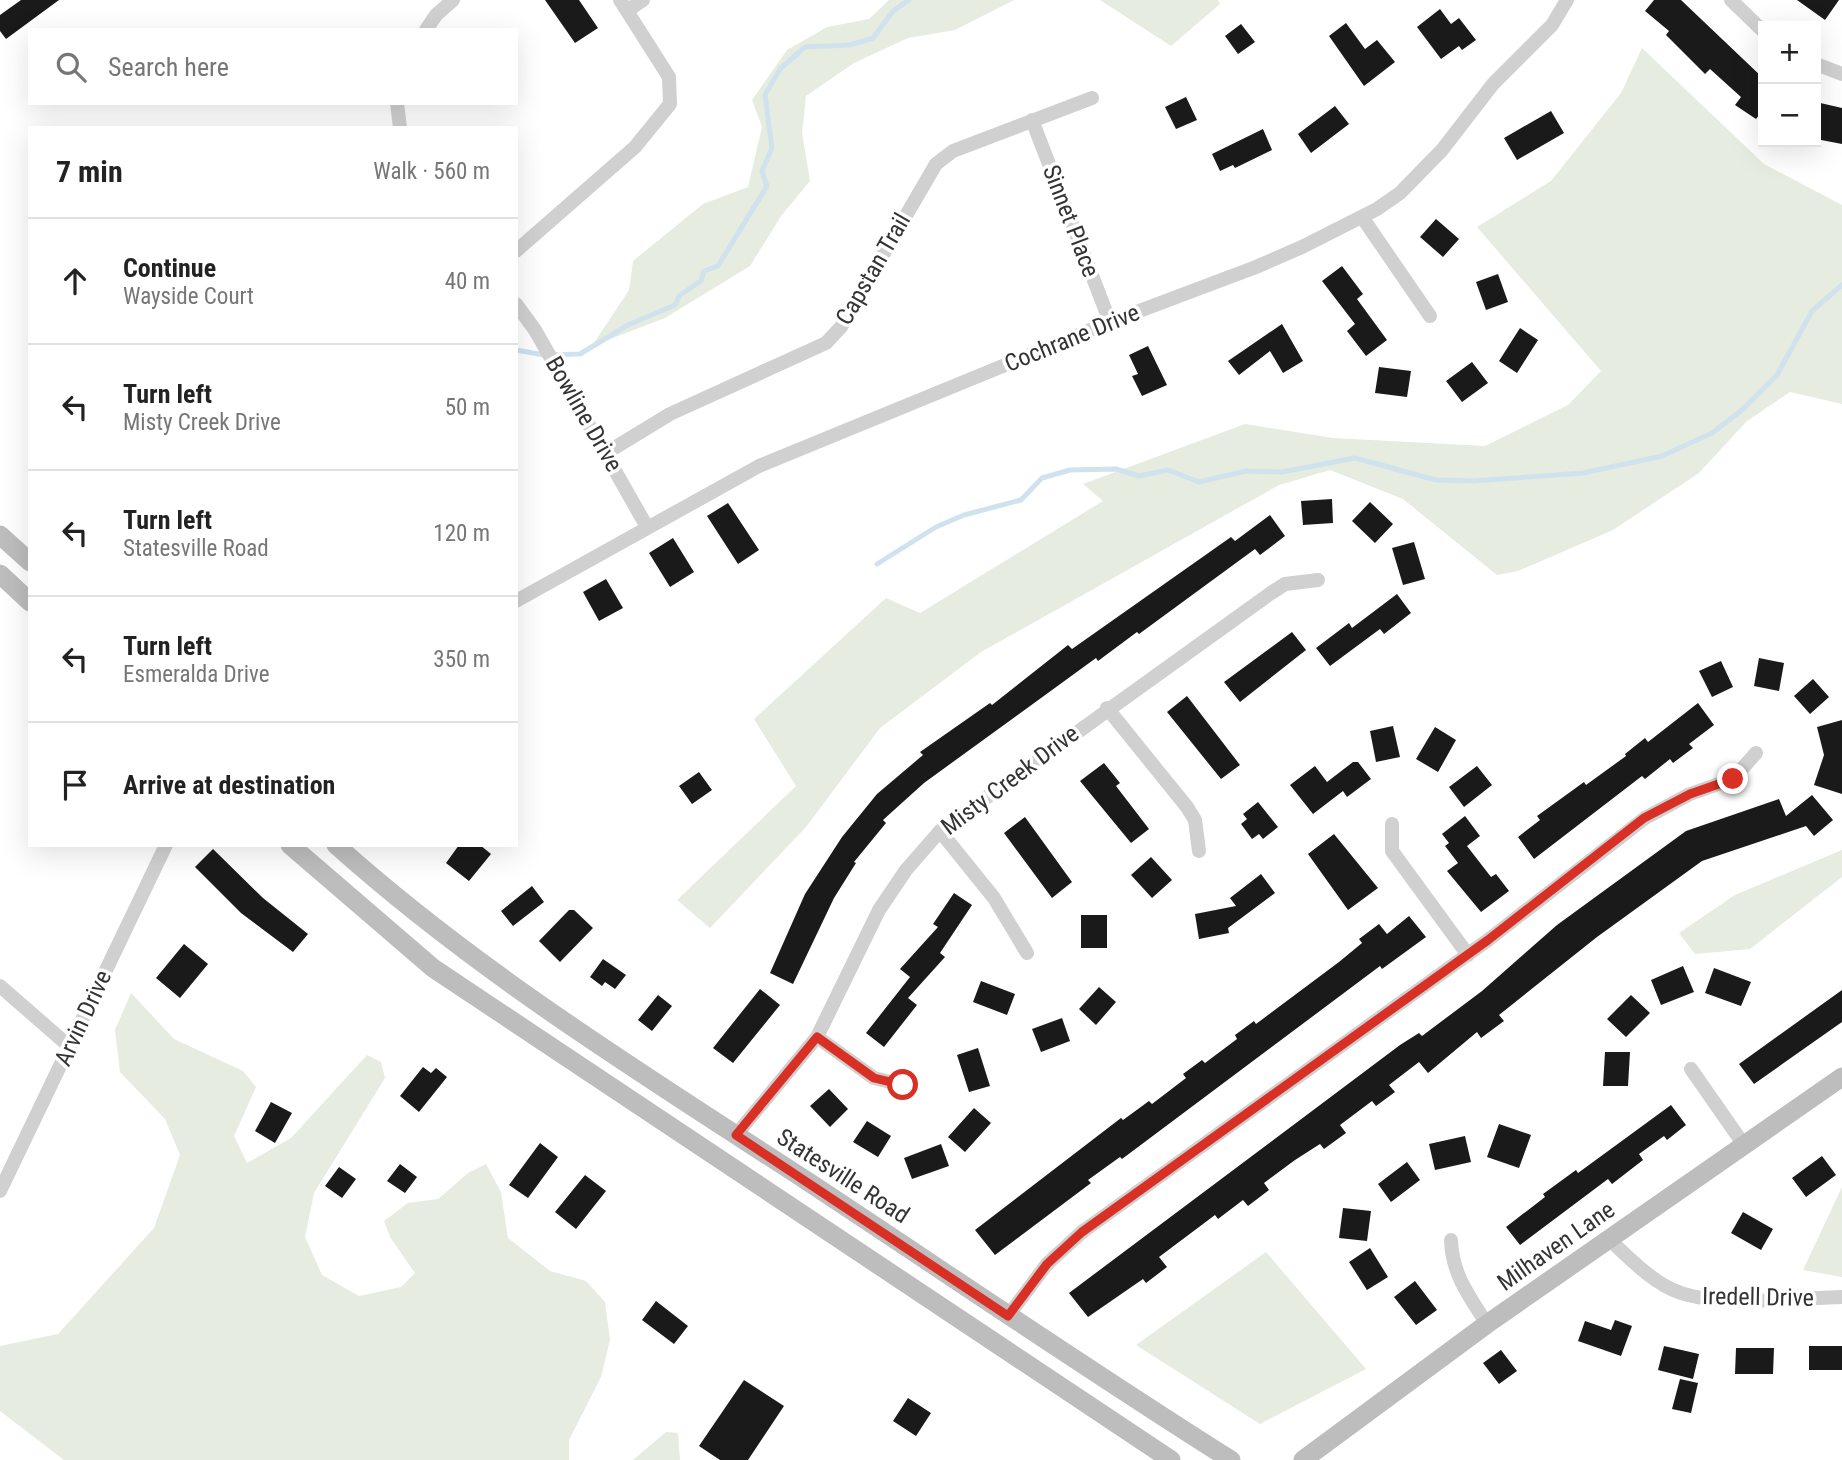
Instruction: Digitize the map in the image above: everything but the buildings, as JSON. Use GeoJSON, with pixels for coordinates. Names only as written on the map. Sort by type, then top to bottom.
{"type":"FeatureCollection","features":[{"type":"Feature","properties":{"kind":"main road"},"geometry":{"type":"LineString","coordinates":[[0,535],[28,560]]}},
{"type":"Feature","properties":{"kind":"main road"},"geometry":{"type":"LineString","coordinates":[[0,574],[28,600]]}},
{"type":"Feature","properties":{"kind":"main road"},"geometry":{"type":"LineString","coordinates":[[292,847],[390,934],[443,975],[1171,1460]]}},
{"type":"Feature","properties":{"kind":"main road","name":"Statesville Road"},"geometry":{"type":"LineString","coordinates":[[338,847],[460,948],[1008,1316],[1231,1460]]}},
{"type":"Feature","properties":{"kind":"main road","name":"Milhaven Lane"},"geometry":{"type":"LineString","coordinates":[[1303,1460],[1487,1324],[1842,1077]]}},
{"type":"Feature","properties":{"kind":"street"},"geometry":{"type":"LineString","coordinates":[[427,28],[436,15],[453,0]]}},
{"type":"Feature","properties":{"kind":"street"},"geometry":{"type":"LineString","coordinates":[[518,249],[635,147],[670,104],[669,77],[624,5],[643,0]]}},
{"type":"Feature","properties":{"kind":"street","name":"Cochrane Drive"},"geometry":{"type":"LineString","coordinates":[[518,600],[738,477],[824,437],[1302,247],[1362,217],[1401,193],[1420,175],[1493,84],[1552,25],[1567,0]]}},
{"type":"Feature","properties":{"kind":"street"},"geometry":{"type":"LineString","coordinates":[[1731,0],[1758,26]]}},
{"type":"Feature","properties":{"kind":"street"},"geometry":{"type":"LineString","coordinates":[[1821,66],[1842,74]]}},
{"type":"Feature","properties":{"kind":"street","name":"Capstan Trail"},"geometry":{"type":"LineString","coordinates":[[606,453],[670,414],[826,343],[841,327],[936,164],[953,151],[1092,98]]}},
{"type":"Feature","properties":{"kind":"street"},"geometry":{"type":"LineString","coordinates":[[397,105],[400,126]]}},
{"type":"Feature","properties":{"kind":"street","name":"Sinnet Place"},"geometry":{"type":"LineString","coordinates":[[1032,120],[1110,322]]}},
{"type":"Feature","properties":{"kind":"street"},"geometry":{"type":"LineString","coordinates":[[1362,217],[1430,316]]}},
{"type":"Feature","properties":{"kind":"street","name":"Bowline Drive"},"geometry":{"type":"LineString","coordinates":[[518,306],[535,330],[647,527]]}},
{"type":"Feature","properties":{"kind":"street","name":"Misty Creek Drive"},"geometry":{"type":"LineString","coordinates":[[736,1135],[817,1037],[879,910],[906,870],[940,831],[1107,708],[1271,593],[1285,584],[1318,580]]}},
{"type":"Feature","properties":{"kind":"street"},"geometry":{"type":"LineString","coordinates":[[1107,708],[1187,807],[1195,820],[1199,851]]}},
{"type":"Feature","properties":{"kind":"street"},"geometry":{"type":"LineString","coordinates":[[1008,1316],[1047,1264],[1082,1232],[1468,955],[1644,818],[1690,794],[1733,779],[1756,753]]}},
{"type":"Feature","properties":{"kind":"street"},"geometry":{"type":"LineString","coordinates":[[1392,824],[1392,851],[1468,955]]}},
{"type":"Feature","properties":{"kind":"street"},"geometry":{"type":"LineString","coordinates":[[940,831],[994,898],[1027,953]]}},
{"type":"Feature","properties":{"kind":"street","name":"Arvin Drive"},"geometry":{"type":"LineString","coordinates":[[0,1191],[165,847]]}},
{"type":"Feature","properties":{"kind":"street"},"geometry":{"type":"LineString","coordinates":[[0,986],[70,1047]]}},
{"type":"Feature","properties":{"kind":"street"},"geometry":{"type":"LineString","coordinates":[[817,1037],[874,1078],[903,1085]]}},
{"type":"Feature","properties":{"kind":"street"},"geometry":{"type":"LineString","coordinates":[[1692,1069],[1744,1145]]}},
{"type":"Feature","properties":{"kind":"street","name":"Iredell Drive"},"geometry":{"type":"LineString","coordinates":[[1609,1239],[1664,1285],[1680,1293],[1740,1299],[1842,1297]]}},
{"type":"Feature","properties":{"kind":"street"},"geometry":{"type":"LineString","coordinates":[[1451,1240],[1451,1260],[1456,1275],[1487,1324]]}},
{"type":"Feature","properties":{"kind":"shaded area"},"geometry":{"type":"Polygon","coordinates":[[[889,0],[1014,0],[955,30],[908,38],[854,63],[806,96],[802,133],[810,181],[781,216],[750,266],[665,318],[592,346],[629,290],[633,261],[703,204],[748,187],[762,127],[752,100],[787,50],[827,27],[869,19],[889,0]]]}},
{"type":"Feature","properties":{"kind":"shaded area"},"geometry":{"type":"Polygon","coordinates":[[[1100,0],[1218,0],[1220,4],[1171,46],[1100,0]]]}},
{"type":"Feature","properties":{"kind":"shaded area"},"geometry":{"type":"Polygon","coordinates":[[[1642,48],[1764,164],[1842,205],[1842,404],[1790,392],[1747,421],[1699,473],[1613,530],[1518,571],[1497,575],[1403,499],[1330,470],[1279,485],[981,652],[880,728],[806,827],[710,928],[677,900],[796,786],[754,719],[886,598],[920,613],[1103,501],[1083,484],[1245,424],[1333,438],[1485,446],[1568,405],[1601,371],[1477,227],[1551,181],[1621,93],[1642,48]]]}},
{"type":"Feature","properties":{"kind":"shaded area"},"geometry":{"type":"Polygon","coordinates":[[[1842,850],[1842,877],[1750,949],[1695,954],[1679,933],[1735,895],[1842,850]]]}},
{"type":"Feature","properties":{"kind":"shaded area"},"geometry":{"type":"Polygon","coordinates":[[[131,993],[174,1039],[243,1071],[256,1087],[234,1136],[247,1163],[291,1138],[367,1055],[381,1062],[385,1078],[314,1193],[305,1237],[322,1275],[359,1296],[401,1287],[415,1273],[390,1237],[384,1221],[408,1203],[438,1199],[468,1173],[486,1164],[501,1192],[508,1238],[550,1271],[586,1281],[605,1302],[610,1340],[601,1377],[569,1440],[569,1460],[64,1460],[0,1411],[0,1346],[58,1334],[154,1228],[180,1155],[165,1119],[120,1072],[115,1030],[131,993]]]}},
{"type":"Feature","properties":{"kind":"shaded area"},"geometry":{"type":"Polygon","coordinates":[[[1842,1187],[1842,1277],[1803,1270],[1842,1187]]]}},
{"type":"Feature","properties":{"kind":"shaded area"},"geometry":{"type":"Polygon","coordinates":[[[1266,1252],[1366,1369],[1260,1424],[1136,1345],[1266,1252]]]}},
{"type":"Feature","properties":{"kind":"shaded area"},"geometry":{"type":"Polygon","coordinates":[[[666,1432],[678,1433],[680,1460],[633,1460],[666,1432]]]}},
{"type":"Feature","properties":{"kind":"waterway"},"geometry":{"type":"LineString","coordinates":[[518,350],[544,355],[580,354],[628,325],[675,305],[680,295],[701,281],[704,271],[718,266],[767,186],[762,171],[772,148],[765,95],[780,69],[805,47],[850,45],[873,38],[893,11],[909,0]]}},
{"type":"Feature","properties":{"kind":"waterway"},"geometry":{"type":"LineString","coordinates":[[877,564],[936,527],[964,515],[1021,500],[1042,478],[1070,470],[1116,469],[1139,476],[1168,470],[1199,482],[1246,471],[1282,472],[1355,458],[1436,480],[1473,481],[1583,473],[1662,456],[1712,433],[1742,410],[1777,375],[1812,311],[1842,285]]}},
{"type":"Feature","properties":{"kind":"route"},"geometry":{"type":"LineString","coordinates":[[903,1085],[887,1083],[861,1071],[817,1037],[736,1135],[1008,1316],[1047,1264],[1082,1232],[1488,940],[1644,818],[1690,794],[1733,779]]}}]}
